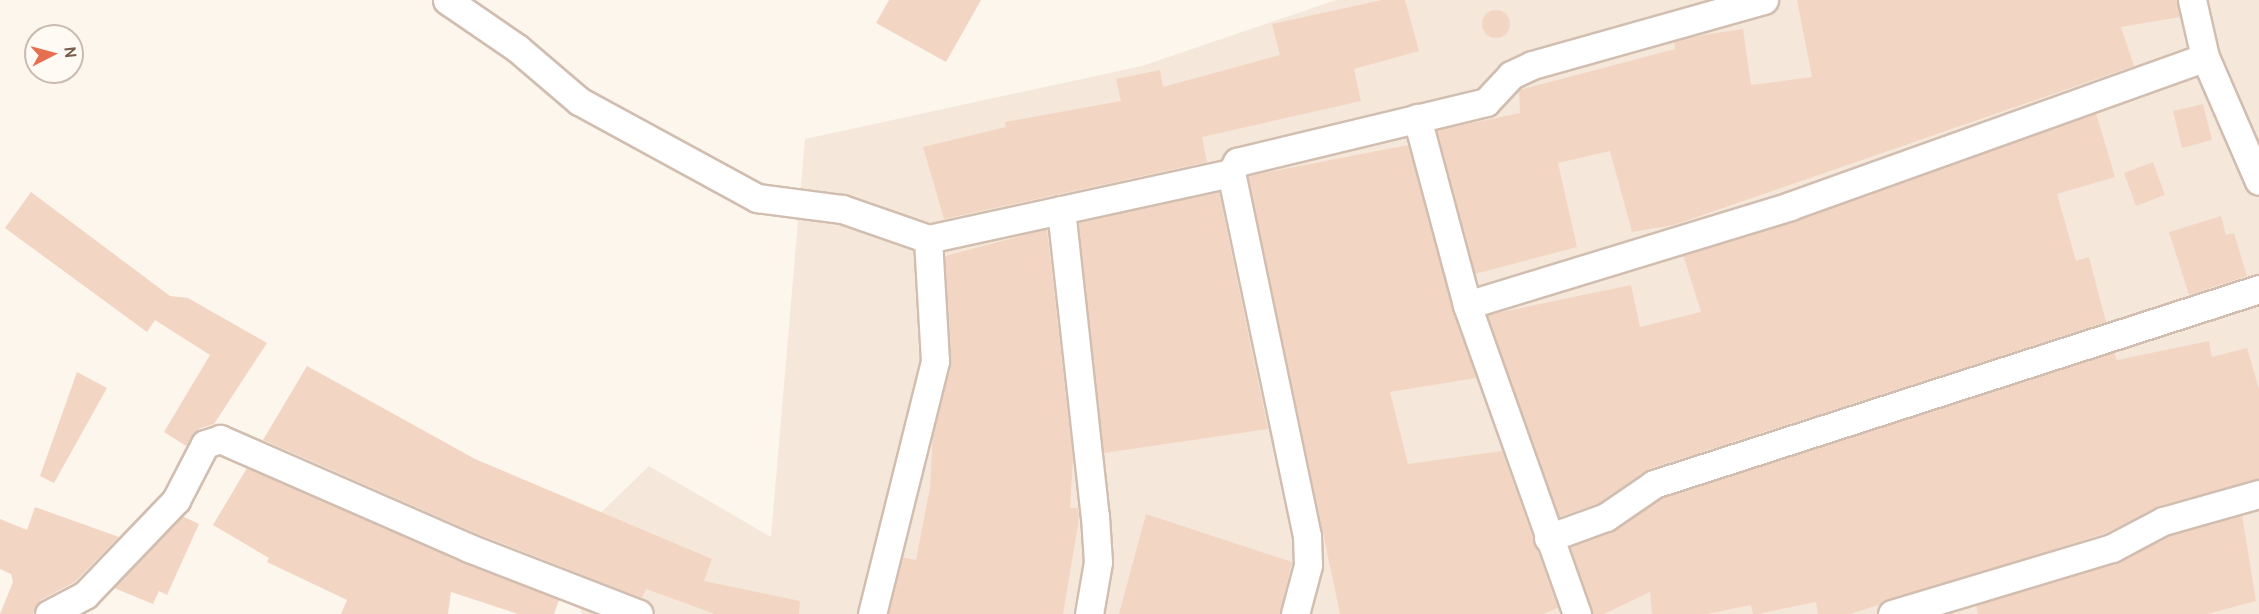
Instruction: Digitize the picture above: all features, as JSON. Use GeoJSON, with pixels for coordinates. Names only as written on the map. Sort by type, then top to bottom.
{"type":"FeatureCollection","features":[{"type":"Feature","properties":{"kind":"street"},"geometry":{"type":"LineString","coordinates":[[447,0],[517,48],[579,101],[757,198],[842,208],[928,239],[1231,173]]}},
{"type":"Feature","properties":{"kind":"street"},"geometry":{"type":"LineString","coordinates":[[1294,614],[1308,565],[1307,536],[1231,173],[1237,162],[1253,156],[1486,102],[1511,75],[1532,65],[1764,0]]}},
{"type":"Feature","properties":{"kind":"street"},"geometry":{"type":"LineString","coordinates":[[2192,0],[2205,57],[2259,181]]}},
{"type":"Feature","properties":{"kind":"street"},"geometry":{"type":"LineString","coordinates":[[1467,305],[1790,206],[2205,57]]}},
{"type":"Feature","properties":{"kind":"street"},"geometry":{"type":"LineString","coordinates":[[1417,118],[1467,305],[1548,538],[1577,614]]}},
{"type":"Feature","properties":{"kind":"street"},"geometry":{"type":"LineString","coordinates":[[1061,210],[1098,550],[1089,614]]}},
{"type":"Feature","properties":{"kind":"street"},"geometry":{"type":"LineString","coordinates":[[872,614],[935,361],[928,239]]}},
{"type":"Feature","properties":{"kind":"street"},"geometry":{"type":"LineString","coordinates":[[1548,538],[1606,517],[1654,484],[2259,289]]}},
{"type":"Feature","properties":{"kind":"street"},"geometry":{"type":"LineString","coordinates":[[49,614],[85,595],[176,500],[205,444],[220,439],[469,548],[639,614]]}},
{"type":"Feature","properties":{"kind":"street"},"geometry":{"type":"LineString","coordinates":[[1892,614],[2112,548],[2163,521],[2259,494]]}},
{"type":"Feature","properties":{"kind":"shaded area"},"geometry":{"type":"Polygon","coordinates":[[[1336,0],[2259,0],[2259,614],[582,614],[562,550],[649,466],[771,537],[805,139],[1142,66],[1336,0]]]}},
{"type":"Feature","properties":{"kind":"building"},"geometry":{"type":"Polygon","coordinates":[[[889,0],[981,0],[946,62],[876,23],[889,0]]]}},
{"type":"Feature","properties":{"kind":"building"},"geometry":{"type":"Polygon","coordinates":[[[1382,0],[1405,0],[1419,51],[1354,69],[1361,101],[1202,137],[1207,162],[944,219],[923,147],[1006,127],[1005,122],[1121,101],[1116,79],[1160,70],[1163,87],[1280,55],[1272,24],[1382,0]]]}},
{"type":"Feature","properties":{"kind":"building"},"geometry":{"type":"Polygon","coordinates":[[[1797,0],[2177,0],[2180,17],[2121,27],[2134,66],[1674,225],[1632,232],[1610,151],[1558,163],[1577,247],[1475,274],[1437,130],[1520,113],[1519,90],[1675,49],[1674,42],[1690,37],[1743,29],[1751,85],[1812,77],[1797,0]]]}},
{"type":"Feature","properties":{"kind":"building"},"geometry":{"type":"Polygon","coordinates":[[[1496,10],[1506,14],[1510,24],[1506,34],[1496,38],[1486,34],[1482,24],[1486,14],[1496,10]]]}},
{"type":"Feature","properties":{"kind":"building"},"geometry":{"type":"Polygon","coordinates":[[[2203,104],[2212,140],[2182,148],[2173,111],[2203,104]]]}},
{"type":"Feature","properties":{"kind":"building"},"geometry":{"type":"Polygon","coordinates":[[[2096,113],[2115,177],[2057,194],[2076,261],[2089,257],[2106,322],[1649,469],[1599,503],[1559,517],[1487,315],[1631,285],[1640,327],[1701,312],[1683,255],[2096,113]]]}},
{"type":"Feature","properties":{"kind":"building"},"geometry":{"type":"Polygon","coordinates":[[[1408,145],[1476,378],[1390,392],[1408,464],[1502,451],[1558,608],[1543,614],[1340,614],[1248,176],[1408,145]]]}},
{"type":"Feature","properties":{"kind":"building"},"geometry":{"type":"Polygon","coordinates":[[[2153,162],[2165,195],[2136,206],[2124,173],[2153,162]]]}},
{"type":"Feature","properties":{"kind":"building"},"geometry":{"type":"Polygon","coordinates":[[[31,192],[170,296],[188,298],[267,343],[214,424],[199,429],[186,446],[164,432],[210,355],[155,320],[147,332],[5,228],[31,192]]]}},
{"type":"Feature","properties":{"kind":"building"},"geometry":{"type":"Polygon","coordinates":[[[1219,192],[1268,429],[1104,453],[1078,222],[1219,192]]]}},
{"type":"Feature","properties":{"kind":"building"},"geometry":{"type":"Polygon","coordinates":[[[2221,216],[2226,235],[2234,233],[2247,276],[2189,295],[2169,232],[2221,216]]]}},
{"type":"Feature","properties":{"kind":"building"},"geometry":{"type":"Polygon","coordinates":[[[1047,229],[1073,458],[1070,508],[1078,508],[1079,519],[1063,614],[888,614],[902,557],[916,560],[930,488],[933,433],[950,364],[945,256],[1047,229]]]}},
{"type":"Feature","properties":{"kind":"building"},"geometry":{"type":"Polygon","coordinates":[[[2209,341],[2212,357],[2247,348],[2259,389],[2259,479],[2159,506],[2106,533],[1850,614],[1818,614],[1816,602],[1758,614],[1753,614],[1751,605],[1707,614],[1652,614],[1650,592],[1604,614],[1592,614],[1570,547],[1615,530],[1661,498],[2114,352],[2117,360],[2209,341]]]}},
{"type":"Feature","properties":{"kind":"building"},"geometry":{"type":"Polygon","coordinates":[[[307,366],[475,459],[712,559],[704,581],[800,601],[799,614],[715,614],[646,589],[642,598],[475,533],[263,440],[307,366]]]}},
{"type":"Feature","properties":{"kind":"building"},"geometry":{"type":"Polygon","coordinates":[[[77,372],[107,388],[54,483],[40,476],[77,372]]]}},
{"type":"Feature","properties":{"kind":"building"},"geometry":{"type":"Polygon","coordinates":[[[247,468],[559,600],[554,614],[518,614],[451,592],[448,614],[341,614],[347,600],[267,562],[269,558],[213,525],[247,468]]]}},
{"type":"Feature","properties":{"kind":"building"},"geometry":{"type":"Polygon","coordinates":[[[35,507],[119,537],[75,582],[41,600],[33,614],[0,614],[13,582],[11,574],[0,569],[0,519],[27,530],[35,507]]]}},
{"type":"Feature","properties":{"kind":"building"},"geometry":{"type":"Polygon","coordinates":[[[1146,514],[1292,562],[1280,614],[1119,614],[1146,514]]]}},
{"type":"Feature","properties":{"kind":"building"},"geometry":{"type":"Polygon","coordinates":[[[2242,515],[2256,601],[2207,614],[1978,614],[1976,605],[2117,563],[2169,536],[2242,515]]]}},
{"type":"Feature","properties":{"kind":"building"},"geometry":{"type":"Polygon","coordinates":[[[182,516],[199,524],[167,595],[159,591],[153,604],[114,588],[182,516]]]}}]}
